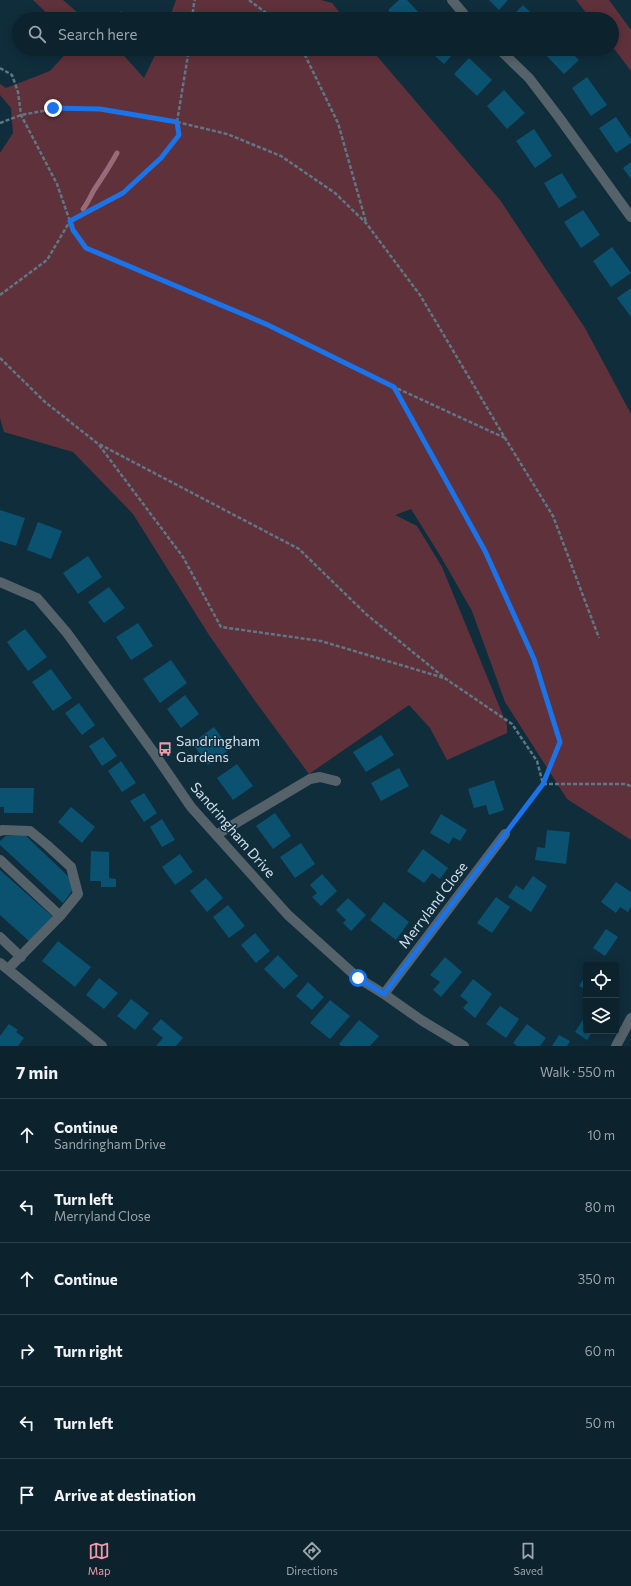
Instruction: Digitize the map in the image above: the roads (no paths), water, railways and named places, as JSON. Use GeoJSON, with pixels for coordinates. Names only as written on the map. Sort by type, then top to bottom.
{"type":"FeatureCollection","features":[{"type":"Feature","properties":{"kind":"street"},"geometry":{"type":"LineString","coordinates":[[452,0],[462,12]]}},
{"type":"Feature","properties":{"kind":"street"},"geometry":{"type":"LineString","coordinates":[[506,56],[534,84],[631,217]]}},
{"type":"Feature","properties":{"kind":"street","name":"Sandringham Drive"},"geometry":{"type":"LineString","coordinates":[[0,582],[36,598],[67,633],[154,753],[191,807],[288,915],[358,978],[421,1020],[464,1046]]}},
{"type":"Feature","properties":{"kind":"street"},"geometry":{"type":"LineString","coordinates":[[216,835],[310,779],[320,778],[336,781]]}},
{"type":"Feature","properties":{"kind":"street"},"geometry":{"type":"LineString","coordinates":[[0,831],[30,831],[71,867],[78,894],[60,916],[21,957],[4,966],[102,1046]]}},
{"type":"Feature","properties":{"kind":"street","name":"Merryland Close"},"geometry":{"type":"LineString","coordinates":[[384,994],[505,834]]}},
{"type":"Feature","properties":{"kind":"street"},"geometry":{"type":"LineString","coordinates":[[0,860],[60,916]]}},
{"type":"Feature","properties":{"kind":"street"},"geometry":{"type":"LineString","coordinates":[[0,937],[21,957]]}},
{"type":"Feature","properties":{"kind":"street"},"geometry":{"type":"LineString","coordinates":[[616,1046],[631,1018]]}},
{"type":"Feature","properties":{"kind":"waterway"},"geometry":{"type":"LineString","coordinates":[[83,209],[117,153]]}},
{"type":"Feature","properties":{"kind":"place","name":"Sandringham Gardens"},"geometry":{"type":"Point","coordinates":[165,749]}}]}
